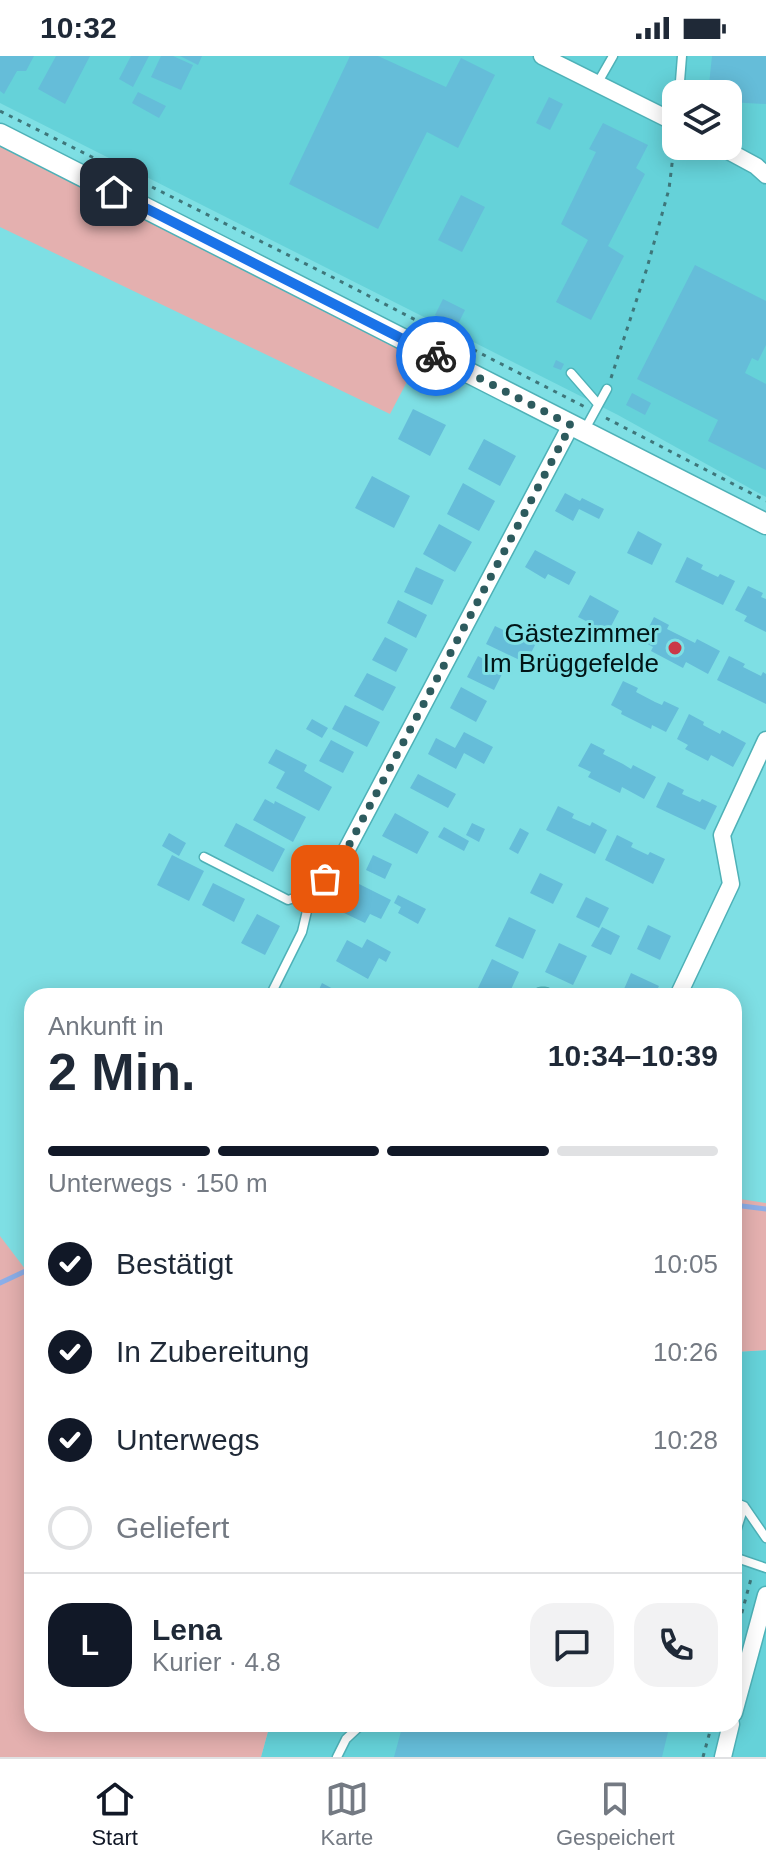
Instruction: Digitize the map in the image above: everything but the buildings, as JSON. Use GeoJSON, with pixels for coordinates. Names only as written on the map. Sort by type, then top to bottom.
{"type":"FeatureCollection","features":[{"type":"Feature","properties":{"kind":"street"},"geometry":{"type":"LineString","coordinates":[[542,56],[662,116]]}},
{"type":"Feature","properties":{"kind":"street"},"geometry":{"type":"LineString","coordinates":[[0,134],[766,524]]}},
{"type":"Feature","properties":{"kind":"street"},"geometry":{"type":"LineString","coordinates":[[742,158],[766,175]]}},
{"type":"Feature","properties":{"kind":"street"},"geometry":{"type":"LineString","coordinates":[[311,893],[338,866],[577,428]]}},
{"type":"Feature","properties":{"kind":"street"},"geometry":{"type":"LineString","coordinates":[[682,988],[731,884],[722,835],[766,740]]}},
{"type":"Feature","properties":{"kind":"street"},"geometry":{"type":"LineString","coordinates":[[742,1684],[766,1595]]}},
{"type":"Feature","properties":{"kind":"street"},"geometry":{"type":"LineString","coordinates":[[723,1757],[729,1732]]}},
{"type":"Feature","properties":{"kind":"lane"},"geometry":{"type":"LineString","coordinates":[[597,84],[613,56]]}},
{"type":"Feature","properties":{"kind":"lane"},"geometry":{"type":"LineString","coordinates":[[680,80],[682,56]]}},
{"type":"Feature","properties":{"kind":"lane"},"geometry":{"type":"LineString","coordinates":[[571,373],[596,408]]}},
{"type":"Feature","properties":{"kind":"lane"},"geometry":{"type":"LineString","coordinates":[[577,428],[596,408],[607,389]]}},
{"type":"Feature","properties":{"kind":"lane"},"geometry":{"type":"LineString","coordinates":[[204,857],[288,900],[311,893],[302,932],[274,988]]}},
{"type":"Feature","properties":{"kind":"lane"},"geometry":{"type":"LineString","coordinates":[[742,1512],[744,1506]]}},
{"type":"Feature","properties":{"kind":"lane"},"geometry":{"type":"LineString","coordinates":[[744,1506],[766,1538]]}},
{"type":"Feature","properties":{"kind":"lane"},"geometry":{"type":"LineString","coordinates":[[742,1560],[762,1566]]}},
{"type":"Feature","properties":{"kind":"lane"},"geometry":{"type":"LineString","coordinates":[[337,1757],[353,1732]]}},
{"type":"Feature","properties":{"kind":"path"},"geometry":{"type":"LineString","coordinates":[[0,111],[596,408],[766,501]]}},
{"type":"Feature","properties":{"kind":"path"},"geometry":{"type":"LineString","coordinates":[[607,389],[647,268],[669,189],[673,160]]}},
{"type":"Feature","properties":{"kind":"path"},"geometry":{"type":"LineString","coordinates":[[742,1612],[753,1570],[762,1566]]}},
{"type":"Feature","properties":{"kind":"path"},"geometry":{"type":"LineString","coordinates":[[703,1757],[710,1732]]}},
{"type":"Feature","properties":{"kind":"shaded area"},"geometry":{"type":"Polygon","coordinates":[[[0,56],[766,56],[766,497],[618,415],[0,103],[0,56]]]}},
{"type":"Feature","properties":{"kind":"shaded area"},"geometry":{"type":"Polygon","coordinates":[[[0,141],[420,357],[390,414],[0,227],[0,141]]]}},
{"type":"Feature","properties":{"kind":"shaded area"},"geometry":{"type":"Polygon","coordinates":[[[742,1199],[766,1203],[766,1350],[742,1352],[742,1199]]]}},
{"type":"Feature","properties":{"kind":"shaded area"},"geometry":{"type":"Polygon","coordinates":[[[0,1236],[24,1268],[24,1732],[268,1732],[261,1757],[0,1757],[0,1236]]]}},
{"type":"Feature","properties":{"kind":"shaded area"},"geometry":{"type":"Polygon","coordinates":[[[766,1350],[766,1757],[261,1757],[268,1732],[742,1732],[742,1352],[766,1350]]]}},
{"type":"Feature","properties":{"kind":"waterway"},"geometry":{"type":"LineString","coordinates":[[742,1206],[766,1209]]}},
{"type":"Feature","properties":{"kind":"waterway"},"geometry":{"type":"LineString","coordinates":[[0,1283],[24,1272]]}},
{"type":"Feature","properties":{"kind":"way so far"},"geometry":{"type":"LineString","coordinates":[[325,879],[338,866],[571,425],[436,356]]}},
{"type":"Feature","properties":{"kind":"place","name":"Gästezimmer Im Brüggefelde"},"geometry":{"type":"Point","coordinates":[675,648]}},
{"type":"Feature","properties":{"kind":"route"},"geometry":{"type":"LineString","coordinates":[[114,192],[436,356]]}}]}
